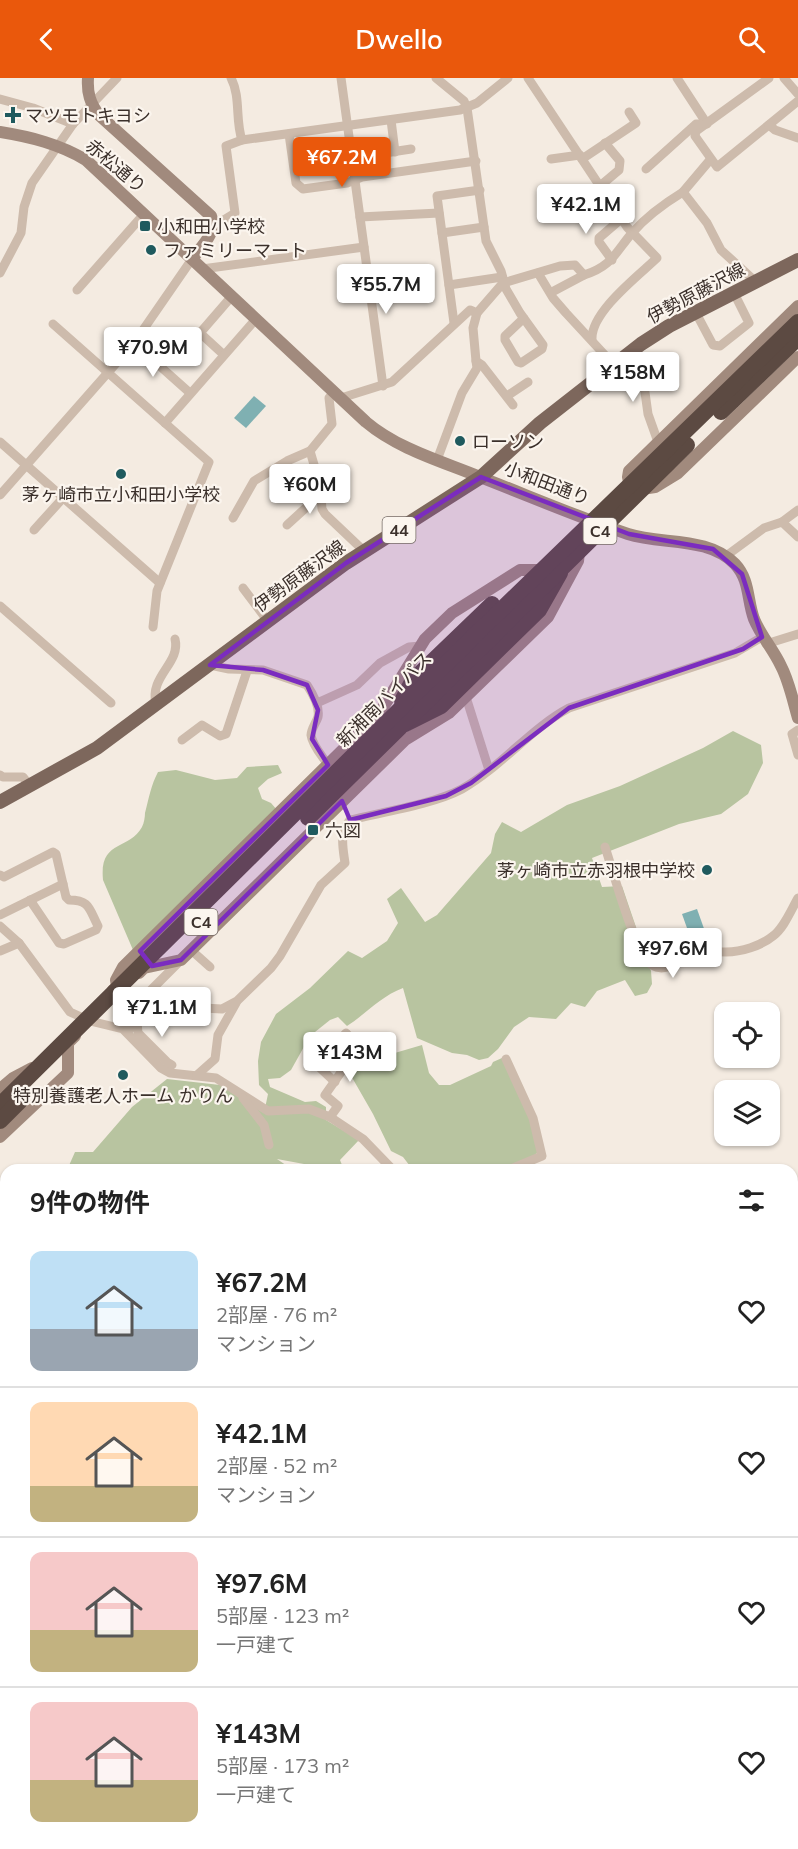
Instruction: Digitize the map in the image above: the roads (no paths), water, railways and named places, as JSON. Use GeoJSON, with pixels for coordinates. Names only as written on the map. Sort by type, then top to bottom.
{"type":"FeatureCollection","features":[{"type":"Feature","properties":{"kind":"highway","name":"新湘南バイパス"},"geometry":{"type":"LineString","coordinates":[[566,559],[798,310]]}},
{"type":"Feature","properties":{"kind":"highway","name":"新湘南バイパス"},"geometry":{"type":"LineString","coordinates":[[0,1105],[798,338]]}},
{"type":"Feature","properties":{"kind":"highway"},"geometry":{"type":"LineString","coordinates":[[398,720],[413,680],[454,640],[513,584],[566,559]]}},
{"type":"Feature","properties":{"kind":"highway","name":"新湘南バイパス"},"geometry":{"type":"LineString","coordinates":[[0,1120],[398,720]]}},
{"type":"Feature","properties":{"kind":"main road","name":"伊勢原藤沢線"},"geometry":{"type":"LineString","coordinates":[[0,802],[97,748],[267,620],[364,551],[481,477],[540,423],[656,334],[798,260]]}},
{"type":"Feature","properties":{"kind":"street"},"geometry":{"type":"LineString","coordinates":[[88,78],[88,95],[91,105],[108,124],[208,212],[214,226]]}},
{"type":"Feature","properties":{"kind":"street"},"geometry":{"type":"LineString","coordinates":[[0,273],[21,233],[24,207],[32,183],[73,124],[117,78]]}},
{"type":"Feature","properties":{"kind":"street"},"geometry":{"type":"LineString","coordinates":[[231,78],[237,89],[238,127],[242,140]]}},
{"type":"Feature","properties":{"kind":"street"},"geometry":{"type":"LineString","coordinates":[[341,78],[383,386]]}},
{"type":"Feature","properties":{"kind":"street"},"geometry":{"type":"LineString","coordinates":[[436,78],[464,101],[467,108],[486,241],[503,280],[524,318],[543,345],[542,349],[521,363],[518,362],[505,336],[524,318]]}},
{"type":"Feature","properties":{"kind":"street"},"geometry":{"type":"LineString","coordinates":[[0,495],[134,343],[214,226],[235,213],[226,146],[242,140],[467,108],[508,78]]}},
{"type":"Feature","properties":{"kind":"street"},"geometry":{"type":"LineString","coordinates":[[528,78],[621,219],[657,258],[600,316],[592,339]]}},
{"type":"Feature","properties":{"kind":"street"},"geometry":{"type":"LineString","coordinates":[[677,78],[707,124]]}},
{"type":"Feature","properties":{"kind":"street"},"geometry":{"type":"LineString","coordinates":[[750,78],[757,87]]}},
{"type":"Feature","properties":{"kind":"street"},"geometry":{"type":"LineString","coordinates":[[769,78],[696,131],[695,136],[717,167],[798,100]]}},
{"type":"Feature","properties":{"kind":"street"},"geometry":{"type":"LineString","coordinates":[[784,78],[798,94]]}},
{"type":"Feature","properties":{"kind":"street"},"geometry":{"type":"LineString","coordinates":[[0,99],[33,108],[73,124]]}},
{"type":"Feature","properties":{"kind":"street"},"geometry":{"type":"LineString","coordinates":[[551,159],[581,157],[605,143],[636,123],[628,112]]}},
{"type":"Feature","properties":{"kind":"street"},"geometry":{"type":"LineString","coordinates":[[391,120],[395,152]]}},
{"type":"Feature","properties":{"kind":"street"},"geometry":{"type":"LineString","coordinates":[[646,169],[696,124],[707,124]]}},
{"type":"Feature","properties":{"kind":"street"},"geometry":{"type":"LineString","coordinates":[[769,125],[774,130],[798,138]]}},
{"type":"Feature","properties":{"kind":"street","name":"赤松通り"},"geometry":{"type":"LineString","coordinates":[[0,132],[27,136],[58,146],[86,160],[192,259]]}},
{"type":"Feature","properties":{"kind":"street"},"geometry":{"type":"LineString","coordinates":[[289,134],[296,183],[303,189],[347,183],[362,177],[476,161]]}},
{"type":"Feature","properties":{"kind":"street"},"geometry":{"type":"LineString","coordinates":[[545,200],[602,190],[619,170],[620,161],[605,143]]}},
{"type":"Feature","properties":{"kind":"street"},"geometry":{"type":"LineString","coordinates":[[352,158],[411,149]]}},
{"type":"Feature","properties":{"kind":"street"},"geometry":{"type":"LineString","coordinates":[[552,292],[584,275],[597,271],[612,260],[632,233],[666,202],[683,192],[711,160]]}},
{"type":"Feature","properties":{"kind":"street"},"geometry":{"type":"LineString","coordinates":[[454,323],[437,196],[480,190]]}},
{"type":"Feature","properties":{"kind":"street"},"geometry":{"type":"LineString","coordinates":[[683,192],[707,223],[722,250],[756,282]]}},
{"type":"Feature","properties":{"kind":"street"},"geometry":{"type":"LineString","coordinates":[[360,217],[439,213]]}},
{"type":"Feature","properties":{"kind":"street"},"geometry":{"type":"LineString","coordinates":[[77,290],[144,214]]}},
{"type":"Feature","properties":{"kind":"street"},"geometry":{"type":"LineString","coordinates":[[612,260],[599,242],[599,238],[621,219]]}},
{"type":"Feature","properties":{"kind":"street"},"geometry":{"type":"LineString","coordinates":[[442,233],[484,227]]}},
{"type":"Feature","properties":{"kind":"street"},"geometry":{"type":"LineString","coordinates":[[202,269],[364,247]]}},
{"type":"Feature","properties":{"kind":"street","name":"小和田通り"},"geometry":{"type":"LineString","coordinates":[[192,259],[384,436],[595,526],[653,540],[702,546],[726,556]]}},
{"type":"Feature","properties":{"kind":"street"},"geometry":{"type":"LineString","coordinates":[[449,285],[503,280],[560,266],[575,265],[584,275]]}},
{"type":"Feature","properties":{"kind":"street"},"geometry":{"type":"LineString","coordinates":[[538,273],[552,292],[553,298],[614,364]]}},
{"type":"Feature","properties":{"kind":"street"},"geometry":{"type":"LineString","coordinates":[[437,460],[462,393],[477,368],[473,328],[477,313],[503,280]]}},
{"type":"Feature","properties":{"kind":"street"},"geometry":{"type":"LineString","coordinates":[[696,313],[712,345],[720,346],[749,323],[734,293]]}},
{"type":"Feature","properties":{"kind":"street"},"geometry":{"type":"LineString","coordinates":[[224,355],[200,333],[232,296]]}},
{"type":"Feature","properties":{"kind":"street"},"geometry":{"type":"LineString","coordinates":[[233,518],[249,487],[260,476],[310,451],[332,424],[329,398],[392,382],[470,310],[477,313]]}},
{"type":"Feature","properties":{"kind":"street"},"geometry":{"type":"LineString","coordinates":[[629,494],[631,488],[629,471],[798,310]]}},
{"type":"Feature","properties":{"kind":"street"},"geometry":{"type":"LineString","coordinates":[[165,423],[256,319]]}},
{"type":"Feature","properties":{"kind":"street"},"geometry":{"type":"LineString","coordinates":[[53,324],[209,462],[154,598],[153,627]]}},
{"type":"Feature","properties":{"kind":"street"},"geometry":{"type":"LineString","coordinates":[[134,343],[190,393]]}},
{"type":"Feature","properties":{"kind":"street"},"geometry":{"type":"LineString","coordinates":[[626,355],[643,378],[654,445],[647,465],[659,479],[666,480]]}},
{"type":"Feature","properties":{"kind":"street"},"geometry":{"type":"LineString","coordinates":[[0,1137],[68,1073],[68,1043],[117,987],[119,974],[379,714],[421,646],[453,613],[520,570],[546,570],[566,559],[595,526],[629,494],[655,487],[678,473],[798,357]]}},
{"type":"Feature","properties":{"kind":"street"},"geometry":{"type":"LineString","coordinates":[[476,361],[482,365],[513,405]]}},
{"type":"Feature","properties":{"kind":"street"},"geometry":{"type":"LineString","coordinates":[[507,396],[528,382]]}},
{"type":"Feature","properties":{"kind":"street"},"geometry":{"type":"LineString","coordinates":[[0,442],[160,584]]}},
{"type":"Feature","properties":{"kind":"street"},"geometry":{"type":"LineString","coordinates":[[310,451],[320,485],[322,509],[329,519],[364,551]]}},
{"type":"Feature","properties":{"kind":"street"},"geometry":{"type":"LineString","coordinates":[[287,525],[321,494]]}},
{"type":"Feature","properties":{"kind":"street"},"geometry":{"type":"LineString","coordinates":[[34,530],[63,498]]}},
{"type":"Feature","properties":{"kind":"street"},"geometry":{"type":"LineString","coordinates":[[798,510],[782,522],[764,528],[726,556],[738,567],[746,582],[751,609],[764,641],[783,671],[798,717]]}},
{"type":"Feature","properties":{"kind":"street"},"geometry":{"type":"LineString","coordinates":[[782,522],[798,537]]}},
{"type":"Feature","properties":{"kind":"street"},"geometry":{"type":"LineString","coordinates":[[148,1011],[146,996],[181,960],[410,736],[445,716],[548,617],[566,559]]}},
{"type":"Feature","properties":{"kind":"street"},"geometry":{"type":"LineString","coordinates":[[243,588],[267,620]]}},
{"type":"Feature","properties":{"kind":"street"},"geometry":{"type":"LineString","coordinates":[[0,606],[111,703]]}},
{"type":"Feature","properties":{"kind":"street"},"geometry":{"type":"LineString","coordinates":[[127,1032],[155,1007],[222,1009],[237,1001],[271,968],[321,885],[345,863],[342,834],[351,820],[446,796],[471,783],[512,753],[547,722],[569,708],[735,653],[764,641],[798,634]]}},
{"type":"Feature","properties":{"kind":"street"},"geometry":{"type":"LineString","coordinates":[[156,704],[155,689],[175,653],[175,639]]}},
{"type":"Feature","properties":{"kind":"street"},"geometry":{"type":"LineString","coordinates":[[317,703],[357,685],[380,663],[409,647],[421,646]]}},
{"type":"Feature","properties":{"kind":"street"},"geometry":{"type":"LineString","coordinates":[[210,664],[229,669],[263,670],[308,685],[317,703],[318,717],[311,733],[312,739],[328,765]]}},
{"type":"Feature","properties":{"kind":"street"},"geometry":{"type":"LineString","coordinates":[[182,740],[202,725],[220,736],[226,734],[247,671]]}},
{"type":"Feature","properties":{"kind":"street"},"geometry":{"type":"LineString","coordinates":[[466,697],[489,770]]}},
{"type":"Feature","properties":{"kind":"street"},"geometry":{"type":"LineString","coordinates":[[798,730],[792,734],[798,755]]}},
{"type":"Feature","properties":{"kind":"street"},"geometry":{"type":"LineString","coordinates":[[0,775],[23,777],[30,786]]}},
{"type":"Feature","properties":{"kind":"street"},"geometry":{"type":"LineString","coordinates":[[342,802],[351,820]]}},
{"type":"Feature","properties":{"kind":"street"},"geometry":{"type":"LineString","coordinates":[[605,847],[628,920],[646,958],[652,965],[660,968],[698,953],[737,951],[772,937],[778,932],[798,898]]}},
{"type":"Feature","properties":{"kind":"street"},"geometry":{"type":"LineString","coordinates":[[0,875],[4,877],[53,852],[56,854],[66,897],[69,900],[82,900],[87,903],[98,926],[96,930],[64,945],[59,943],[30,900]]}},
{"type":"Feature","properties":{"kind":"street"},"geometry":{"type":"LineString","coordinates":[[0,915],[63,884]]}},
{"type":"Feature","properties":{"kind":"street"},"geometry":{"type":"LineString","coordinates":[[0,926],[19,943],[70,1012],[87,1020],[123,1029],[161,1068],[176,1074],[216,1078],[268,1111],[309,1109],[330,1117],[363,1139],[387,1164]]}},
{"type":"Feature","properties":{"kind":"street"},"geometry":{"type":"LineString","coordinates":[[0,951],[19,943]]}},
{"type":"Feature","properties":{"kind":"street"},"geometry":{"type":"LineString","coordinates":[[192,950],[210,967]]}},
{"type":"Feature","properties":{"kind":"street"},"geometry":{"type":"LineString","coordinates":[[140,951],[152,966]]}},
{"type":"Feature","properties":{"kind":"street"},"geometry":{"type":"LineString","coordinates":[[0,1089],[13,1078],[36,1066],[144,968],[181,960]]}},
{"type":"Feature","properties":{"kind":"street"},"geometry":{"type":"LineString","coordinates":[[197,1076],[215,1059],[218,1035],[237,1001]]}},
{"type":"Feature","properties":{"kind":"street"},"geometry":{"type":"LineString","coordinates":[[137,1022],[138,1033],[171,1065]]}},
{"type":"Feature","properties":{"kind":"street"},"geometry":{"type":"LineString","coordinates":[[335,1082],[317,1065],[346,1033],[351,1039],[357,1059]]}},
{"type":"Feature","properties":{"kind":"street"},"geometry":{"type":"LineString","coordinates":[[330,1117],[338,1106],[325,1095],[344,1068],[357,1059],[388,1049]]}},
{"type":"Feature","properties":{"kind":"street"},"geometry":{"type":"LineString","coordinates":[[506,1059],[533,1118],[543,1156],[523,1164]]}},
{"type":"Feature","properties":{"kind":"street"},"geometry":{"type":"LineString","coordinates":[[240,1094],[264,1125],[269,1145]]}},
{"type":"Feature","properties":{"kind":"water"},"geometry":{"type":"Polygon","coordinates":[[[254,396],[266,406],[246,428],[234,418],[254,396]]]}},
{"type":"Feature","properties":{"kind":"water"},"geometry":{"type":"Polygon","coordinates":[[[697,909],[707,937],[692,942],[682,914],[697,909]]]}},
{"type":"Feature","properties":{"kind":"place","name":"マツモトキヨシ"},"geometry":{"type":"Point","coordinates":[13,115]}},
{"type":"Feature","properties":{"kind":"place","name":"小和田小学校"},"geometry":{"type":"Point","coordinates":[145,226]}},
{"type":"Feature","properties":{"kind":"place","name":"ファミリーマート"},"geometry":{"type":"Point","coordinates":[151,250]}},
{"type":"Feature","properties":{"kind":"place","name":"ローソン"},"geometry":{"type":"Point","coordinates":[460,441]}},
{"type":"Feature","properties":{"kind":"place","name":"茅ヶ崎市立小和田小学校"},"geometry":{"type":"Point","coordinates":[121,474]}},
{"type":"Feature","properties":{"kind":"place","name":"六図"},"geometry":{"type":"Point","coordinates":[313,830]}},
{"type":"Feature","properties":{"kind":"place","name":"茅ヶ崎市立赤羽根中学校"},"geometry":{"type":"Point","coordinates":[707,870]}},
{"type":"Feature","properties":{"kind":"place","name":"特別養護老人ホーム かりん"},"geometry":{"type":"Point","coordinates":[123,1075]}}]}
